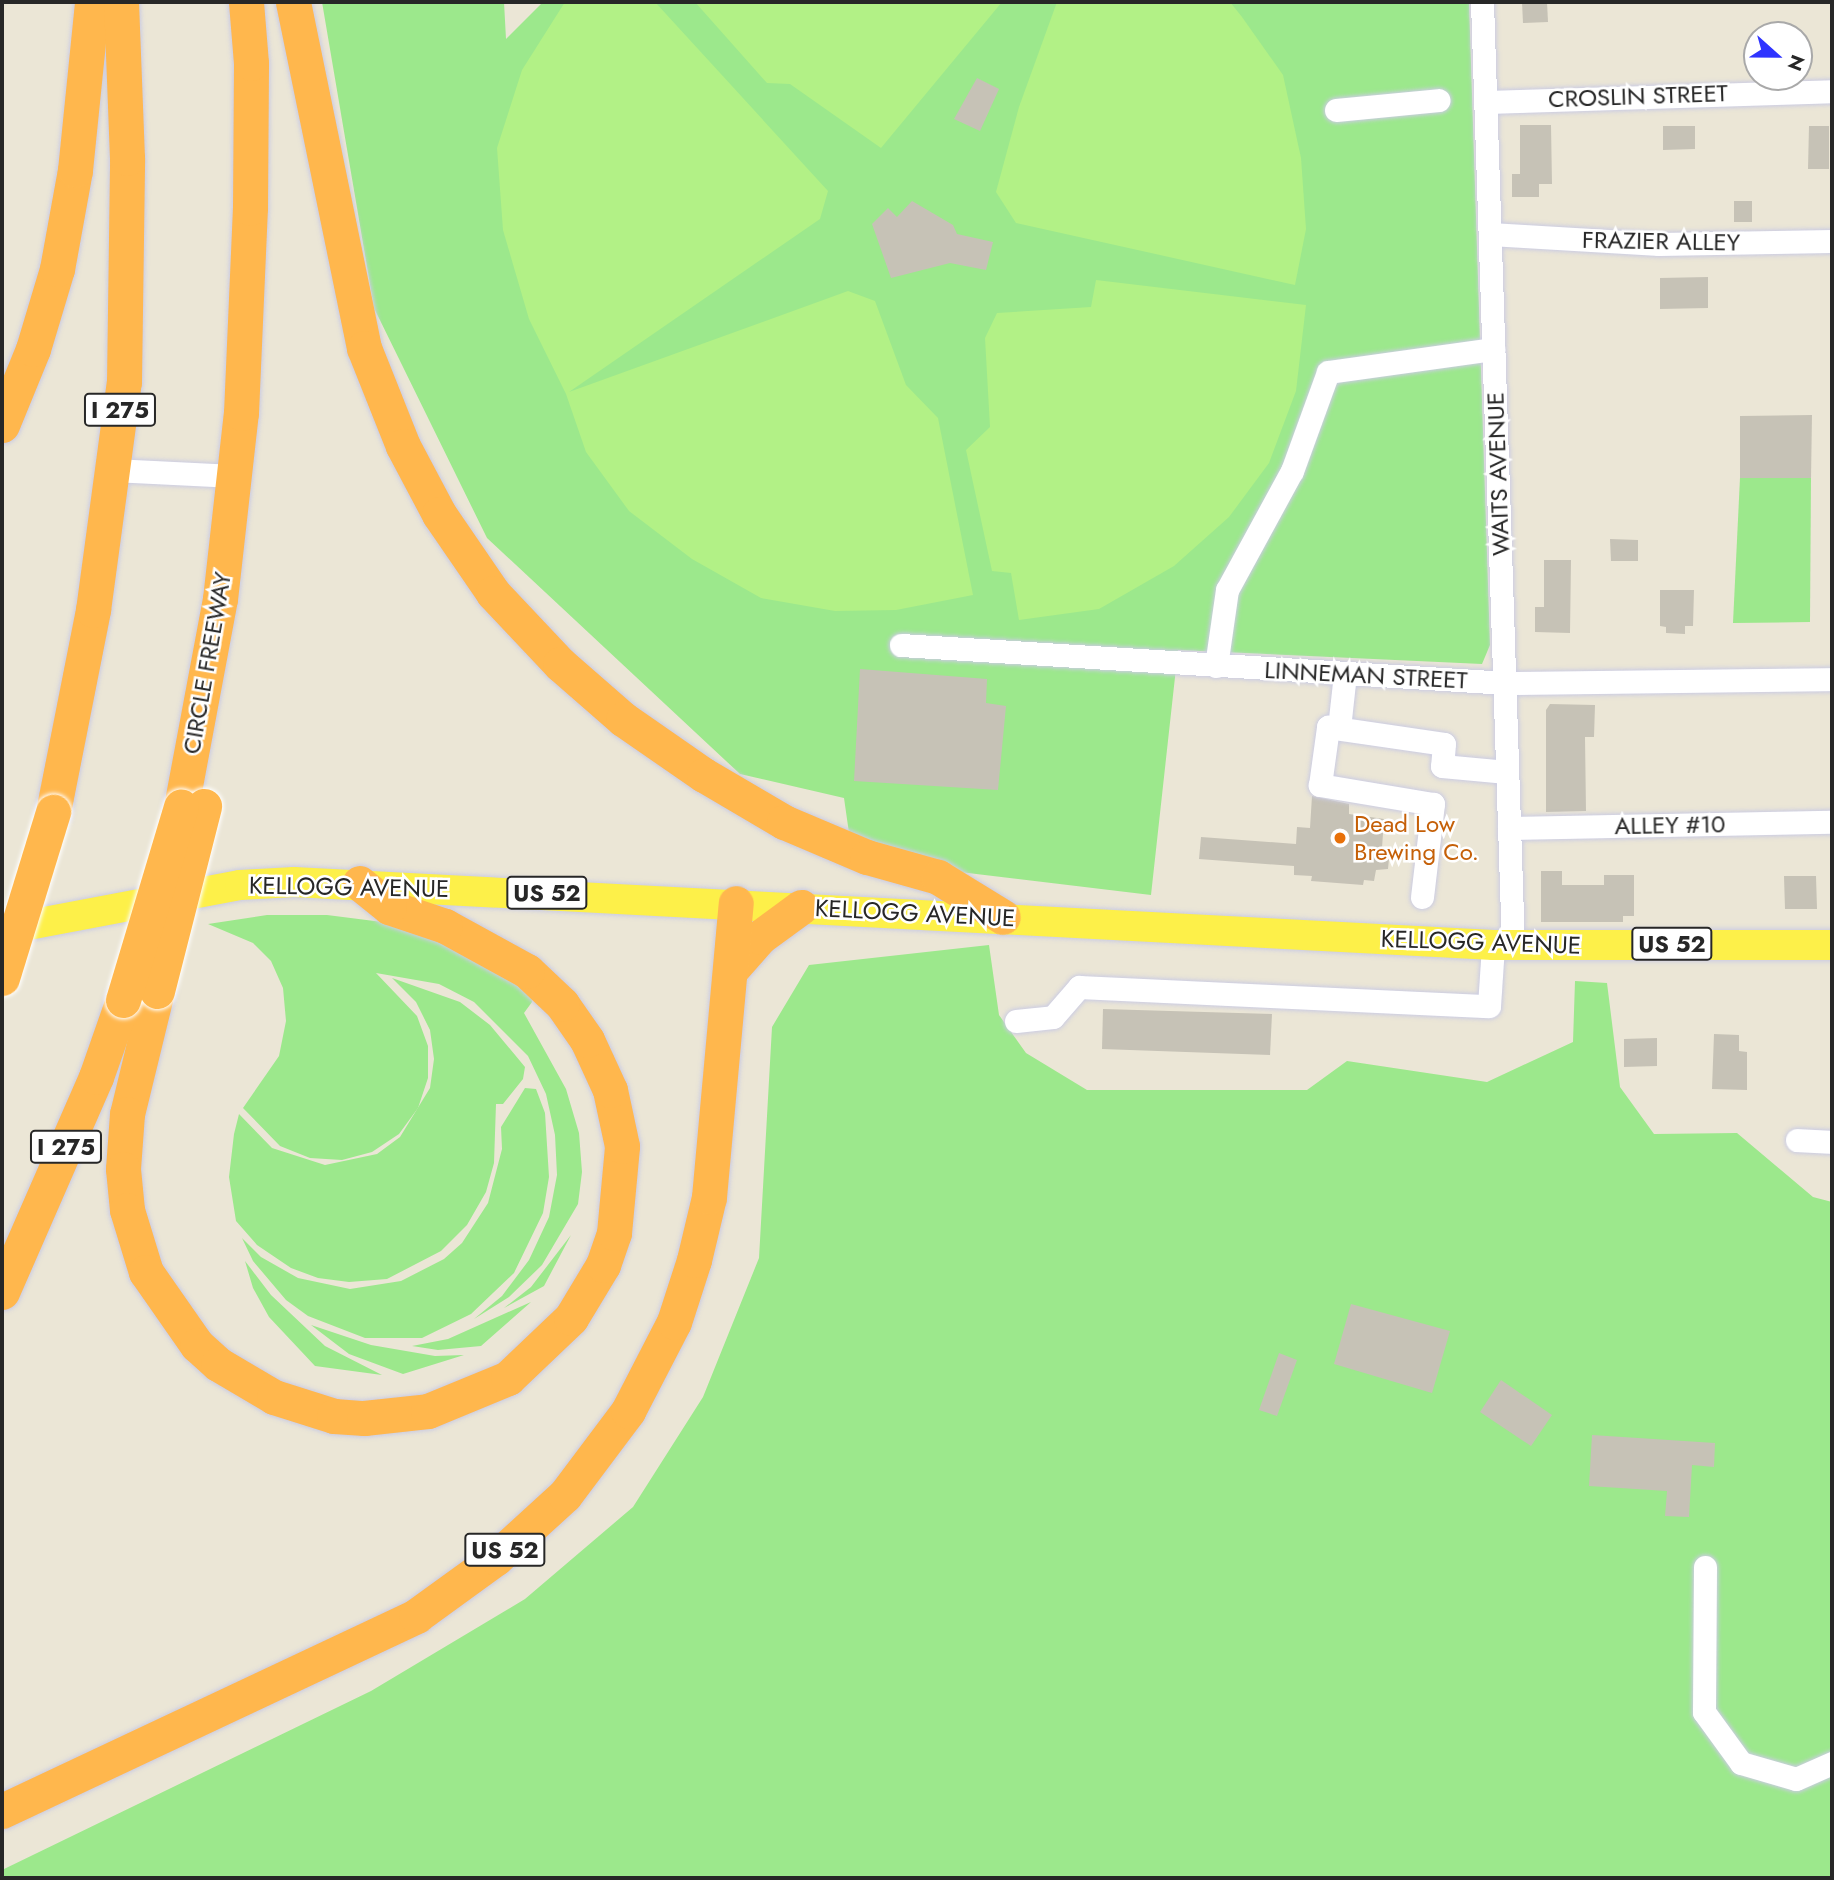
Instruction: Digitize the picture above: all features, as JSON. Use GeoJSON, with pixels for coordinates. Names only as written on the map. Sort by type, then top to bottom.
{"type":"FeatureCollection","features":[{"type":"Feature","properties":{"kind":"highway"},"geometry":{"type":"LineString","coordinates":[[2,425],[33,349],[57,269],[75,170],[92,2]]}},
{"type":"Feature","properties":{"kind":"highway","name":"I 275"},"geometry":{"type":"LineString","coordinates":[[2,978],[53,812],[93,610],[114,470],[124,382],[127,239],[121,2]]}},
{"type":"Feature","properties":{"kind":"highway","name":"CIRCLE FREEWAY"},"geometry":{"type":"LineString","coordinates":[[2,1292],[96,1077],[192,807],[233,476],[250,208],[251,63],[246,2]]}},
{"type":"Feature","properties":{"kind":"highway"},"geometry":{"type":"LineString","coordinates":[[293,2],[364,348],[403,446],[439,514],[493,593],[560,664],[623,719],[704,775],[784,822],[867,857],[938,877],[1003,917]]}},
{"type":"Feature","properties":{"kind":"highway"},"geometry":{"type":"LineString","coordinates":[[192,807],[157,991],[127,1114],[123,1169],[127,1210],[146,1272],[197,1345],[218,1364],[274,1396],[334,1416],[364,1418],[428,1411],[508,1378],[571,1318],[606,1254],[622,1178],[622,1146],[610,1090],[587,1040],[562,1004],[527,971],[445,926],[389,907],[359,883]]}},
{"type":"Feature","properties":{"kind":"highway","name":"US 52"},"geometry":{"type":"LineString","coordinates":[[2,1811],[415,1616],[496,1558],[565,1495],[628,1411],[674,1322],[694,1260],[711,1184],[736,903]]}},
{"type":"Feature","properties":{"kind":"highway"},"geometry":{"type":"LineString","coordinates":[[730,971],[760,937],[801,907]]}},
{"type":"Feature","properties":{"kind":"main road","name":"KELLOGG AVENUE"},"geometry":{"type":"LineString","coordinates":[[2,930],[240,885],[359,883],[1503,946],[1832,945]]}},
{"type":"Feature","properties":{"kind":"street","name":"WAITS AVENUE"},"geometry":{"type":"LineString","coordinates":[[1016,1021],[1053,1017],[1079,987],[1489,1006],[1503,946],[1509,828],[1482,2]]}},
{"type":"Feature","properties":{"kind":"street","name":"CROSLIN STREET"},"geometry":{"type":"LineString","coordinates":[[1487,102],[1832,92]]}},
{"type":"Feature","properties":{"kind":"street"},"geometry":{"type":"LineString","coordinates":[[1335,110],[1439,100]]}},
{"type":"Feature","properties":{"kind":"street","name":"FRAZIER ALLEY"},"geometry":{"type":"LineString","coordinates":[[1490,234],[1659,244],[1832,241]]}},
{"type":"Feature","properties":{"kind":"street"},"geometry":{"type":"LineString","coordinates":[[1216,666],[1227,590],[1292,471],[1328,372],[1493,349]]}},
{"type":"Feature","properties":{"kind":"street"},"geometry":{"type":"LineString","coordinates":[[114,470],[233,476]]}},
{"type":"Feature","properties":{"kind":"street","name":"LINNEMAN STREET"},"geometry":{"type":"LineString","coordinates":[[901,645],[1506,683],[1832,679]]}},
{"type":"Feature","properties":{"kind":"street"},"geometry":{"type":"LineString","coordinates":[[1339,728],[1345,674]]}},
{"type":"Feature","properties":{"kind":"street"},"geometry":{"type":"LineString","coordinates":[[1423,897],[1433,804],[1444,744],[1328,727],[1320,785],[1433,804]]}},
{"type":"Feature","properties":{"kind":"street"},"geometry":{"type":"LineString","coordinates":[[1442,766],[1507,772]]}},
{"type":"Feature","properties":{"kind":"street","name":"ALLEY #10"},"geometry":{"type":"LineString","coordinates":[[1509,828],[1832,822]]}},
{"type":"Feature","properties":{"kind":"street"},"geometry":{"type":"LineString","coordinates":[[1797,1140],[1832,1142]]}},
{"type":"Feature","properties":{"kind":"street"},"geometry":{"type":"LineString","coordinates":[[1705,1566],[1704,1712],[1741,1763],[1796,1779],[1832,1763]]}},
{"type":"Feature","properties":{"kind":"green space"},"geometry":{"type":"Polygon","coordinates":[[[322,2],[504,2],[506,39],[543,2],[1469,2],[1490,645],[1482,664],[1178,650],[1151,895],[943,870],[850,840],[844,798],[740,774],[487,538],[374,308],[322,2]]]}},
{"type":"Feature","properties":{"kind":"green space"},"geometry":{"type":"Polygon","coordinates":[[[565,2],[655,2],[828,191],[820,219],[569,392],[848,291],[875,301],[906,385],[938,418],[973,595],[896,610],[835,611],[761,598],[692,559],[629,511],[586,452],[566,394],[529,319],[503,230],[497,148],[522,70],[565,2]]]}},
{"type":"Feature","properties":{"kind":"green space"},"geometry":{"type":"Polygon","coordinates":[[[695,2],[1002,2],[881,148],[790,84],[767,83],[695,2]]]}},
{"type":"Feature","properties":{"kind":"green space"},"geometry":{"type":"Polygon","coordinates":[[[1057,2],[1230,2],[1283,75],[1301,158],[1306,229],[1295,285],[1016,223],[996,192],[1019,107],[1057,2]]]}},
{"type":"Feature","properties":{"kind":"green space"},"geometry":{"type":"Polygon","coordinates":[[[1096,280],[1306,305],[1296,391],[1269,463],[1229,517],[1174,566],[1099,609],[1019,620],[1011,573],[992,571],[966,450],[990,427],[985,338],[997,313],[1091,307],[1096,280]]]}},
{"type":"Feature","properties":{"kind":"green space"},"geometry":{"type":"Polygon","coordinates":[[[1740,478],[1811,478],[1810,622],[1733,623],[1740,478]]]}},
{"type":"Feature","properties":{"kind":"green space"},"geometry":{"type":"Polygon","coordinates":[[[267,915],[327,915],[390,923],[452,942],[531,993],[532,1002],[524,1013],[566,1089],[579,1133],[582,1172],[578,1204],[542,1265],[509,1297],[474,1319],[502,1296],[529,1260],[549,1217],[557,1175],[555,1135],[546,1094],[528,1056],[474,1002],[439,984],[376,973],[417,1016],[428,1046],[428,1078],[418,1108],[399,1134],[372,1152],[342,1160],[310,1158],[280,1146],[243,1108],[279,1056],[286,1021],[283,988],[271,961],[253,943],[208,924],[267,915]]]}},
{"type":"Feature","properties":{"kind":"green space"},"geometry":{"type":"Polygon","coordinates":[[[989,945],[999,1015],[1026,1053],[1087,1090],[1307,1090],[1347,1061],[1487,1082],[1573,1042],[1575,981],[1607,983],[1620,1087],[1654,1134],[1737,1133],[1813,1197],[1832,1202],[1832,1878],[2,1878],[2,1870],[371,1691],[525,1599],[633,1507],[703,1397],[759,1258],[772,1027],[809,965],[989,945]]]}},
{"type":"Feature","properties":{"kind":"green space"},"geometry":{"type":"Polygon","coordinates":[[[392,978],[460,1002],[490,1025],[525,1067],[523,1079],[503,1104],[496,1104],[494,1163],[486,1192],[467,1225],[441,1251],[387,1279],[349,1282],[318,1278],[291,1268],[257,1245],[236,1221],[229,1177],[234,1134],[239,1114],[272,1148],[325,1165],[377,1154],[400,1137],[430,1088],[434,1059],[430,1030],[416,1002],[392,978]]]}},
{"type":"Feature","properties":{"kind":"green space"},"geometry":{"type":"Polygon","coordinates":[[[525,1088],[536,1089],[545,1113],[549,1177],[543,1213],[514,1273],[471,1314],[422,1338],[365,1338],[308,1316],[286,1300],[253,1261],[242,1238],[261,1257],[298,1278],[350,1289],[401,1281],[444,1259],[462,1243],[488,1203],[502,1149],[501,1127],[525,1088]]]}},
{"type":"Feature","properties":{"kind":"green space"},"geometry":{"type":"Polygon","coordinates":[[[571,1235],[544,1286],[504,1308],[531,1287],[571,1235]]]}},
{"type":"Feature","properties":{"kind":"green space"},"geometry":{"type":"Polygon","coordinates":[[[245,1261],[271,1295],[325,1346],[382,1375],[315,1366],[269,1317],[253,1288],[245,1261]]]}},
{"type":"Feature","properties":{"kind":"green space"},"geometry":{"type":"Polygon","coordinates":[[[531,1302],[481,1346],[438,1350],[412,1346],[448,1339],[531,1302]]]}},
{"type":"Feature","properties":{"kind":"green space"},"geometry":{"type":"Polygon","coordinates":[[[311,1325],[371,1345],[435,1356],[464,1355],[403,1374],[349,1354],[311,1325]]]}},
{"type":"Feature","properties":{"kind":"building"},"geometry":{"type":"Polygon","coordinates":[[[1522,2],[1547,2],[1548,22],[1523,23],[1522,2]]]}},
{"type":"Feature","properties":{"kind":"building"},"geometry":{"type":"Polygon","coordinates":[[[977,78],[999,89],[980,131],[954,119],[977,78]]]}},
{"type":"Feature","properties":{"kind":"building"},"geometry":{"type":"Polygon","coordinates":[[[1520,125],[1551,125],[1552,184],[1539,184],[1539,197],[1512,197],[1512,174],[1520,174],[1520,125]]]}},
{"type":"Feature","properties":{"kind":"building"},"geometry":{"type":"Polygon","coordinates":[[[1663,126],[1695,126],[1695,149],[1663,150],[1663,126]]]}},
{"type":"Feature","properties":{"kind":"building"},"geometry":{"type":"Polygon","coordinates":[[[1809,126],[1829,126],[1829,169],[1808,169],[1809,126]]]}},
{"type":"Feature","properties":{"kind":"building"},"geometry":{"type":"Polygon","coordinates":[[[912,201],[953,225],[957,234],[993,242],[986,270],[950,263],[891,278],[872,224],[888,208],[897,217],[912,201]]]}},
{"type":"Feature","properties":{"kind":"building"},"geometry":{"type":"Polygon","coordinates":[[[1734,201],[1752,201],[1752,222],[1734,222],[1734,201]]]}},
{"type":"Feature","properties":{"kind":"building"},"geometry":{"type":"Polygon","coordinates":[[[1708,277],[1708,308],[1660,309],[1660,278],[1708,277]]]}},
{"type":"Feature","properties":{"kind":"building"},"geometry":{"type":"Polygon","coordinates":[[[1812,415],[1811,478],[1740,478],[1740,416],[1812,415]]]}},
{"type":"Feature","properties":{"kind":"building"},"geometry":{"type":"Polygon","coordinates":[[[1610,539],[1638,540],[1638,561],[1611,561],[1610,539]]]}},
{"type":"Feature","properties":{"kind":"building"},"geometry":{"type":"Polygon","coordinates":[[[1544,560],[1571,560],[1570,633],[1535,632],[1535,607],[1544,607],[1544,560]]]}},
{"type":"Feature","properties":{"kind":"building"},"geometry":{"type":"Polygon","coordinates":[[[1660,590],[1694,590],[1693,626],[1685,626],[1685,634],[1666,633],[1666,627],[1660,626],[1660,590]]]}},
{"type":"Feature","properties":{"kind":"building"},"geometry":{"type":"Polygon","coordinates":[[[860,669],[987,679],[986,703],[1006,706],[998,790],[854,781],[860,669]]]}},
{"type":"Feature","properties":{"kind":"building"},"geometry":{"type":"Polygon","coordinates":[[[1550,704],[1595,705],[1594,737],[1585,737],[1586,811],[1546,812],[1546,710],[1550,704]]]}},
{"type":"Feature","properties":{"kind":"building","name":"Dead Low Brewing Co."},"geometry":{"type":"Polygon","coordinates":[[[1312,796],[1349,804],[1349,814],[1384,819],[1382,848],[1390,849],[1388,869],[1376,870],[1374,881],[1364,880],[1363,885],[1311,881],[1312,876],[1294,875],[1294,866],[1199,859],[1201,837],[1296,844],[1297,827],[1310,828],[1312,796]]]}},
{"type":"Feature","properties":{"kind":"building"},"geometry":{"type":"Polygon","coordinates":[[[1541,871],[1562,871],[1562,885],[1604,885],[1604,875],[1634,875],[1634,916],[1623,916],[1623,922],[1541,922],[1541,871]]]}},
{"type":"Feature","properties":{"kind":"building"},"geometry":{"type":"Polygon","coordinates":[[[1784,876],[1816,876],[1817,909],[1785,909],[1784,876]]]}},
{"type":"Feature","properties":{"kind":"building"},"geometry":{"type":"Polygon","coordinates":[[[1103,1009],[1272,1014],[1270,1055],[1102,1049],[1103,1009]]]}},
{"type":"Feature","properties":{"kind":"building"},"geometry":{"type":"Polygon","coordinates":[[[1714,1034],[1739,1035],[1739,1051],[1747,1052],[1747,1090],[1712,1089],[1714,1034]]]}},
{"type":"Feature","properties":{"kind":"building"},"geometry":{"type":"Polygon","coordinates":[[[1657,1038],[1657,1066],[1624,1067],[1624,1039],[1657,1038]]]}},
{"type":"Feature","properties":{"kind":"building"},"geometry":{"type":"Polygon","coordinates":[[[1351,1304],[1450,1331],[1432,1393],[1334,1364],[1351,1304]]]}},
{"type":"Feature","properties":{"kind":"building"},"geometry":{"type":"Polygon","coordinates":[[[1279,1353],[1297,1360],[1277,1416],[1259,1410],[1279,1353]]]}},
{"type":"Feature","properties":{"kind":"building"},"geometry":{"type":"Polygon","coordinates":[[[1501,1380],[1552,1415],[1531,1446],[1480,1412],[1501,1380]]]}},
{"type":"Feature","properties":{"kind":"building"},"geometry":{"type":"Polygon","coordinates":[[[1592,1435],[1715,1443],[1714,1467],[1692,1465],[1689,1517],[1665,1516],[1667,1491],[1589,1486],[1592,1435]]]}},
{"type":"Feature","properties":{"kind":"place","name":"Dead Low Brewing Co."},"geometry":{"type":"Point","coordinates":[1340,838]}}]}
